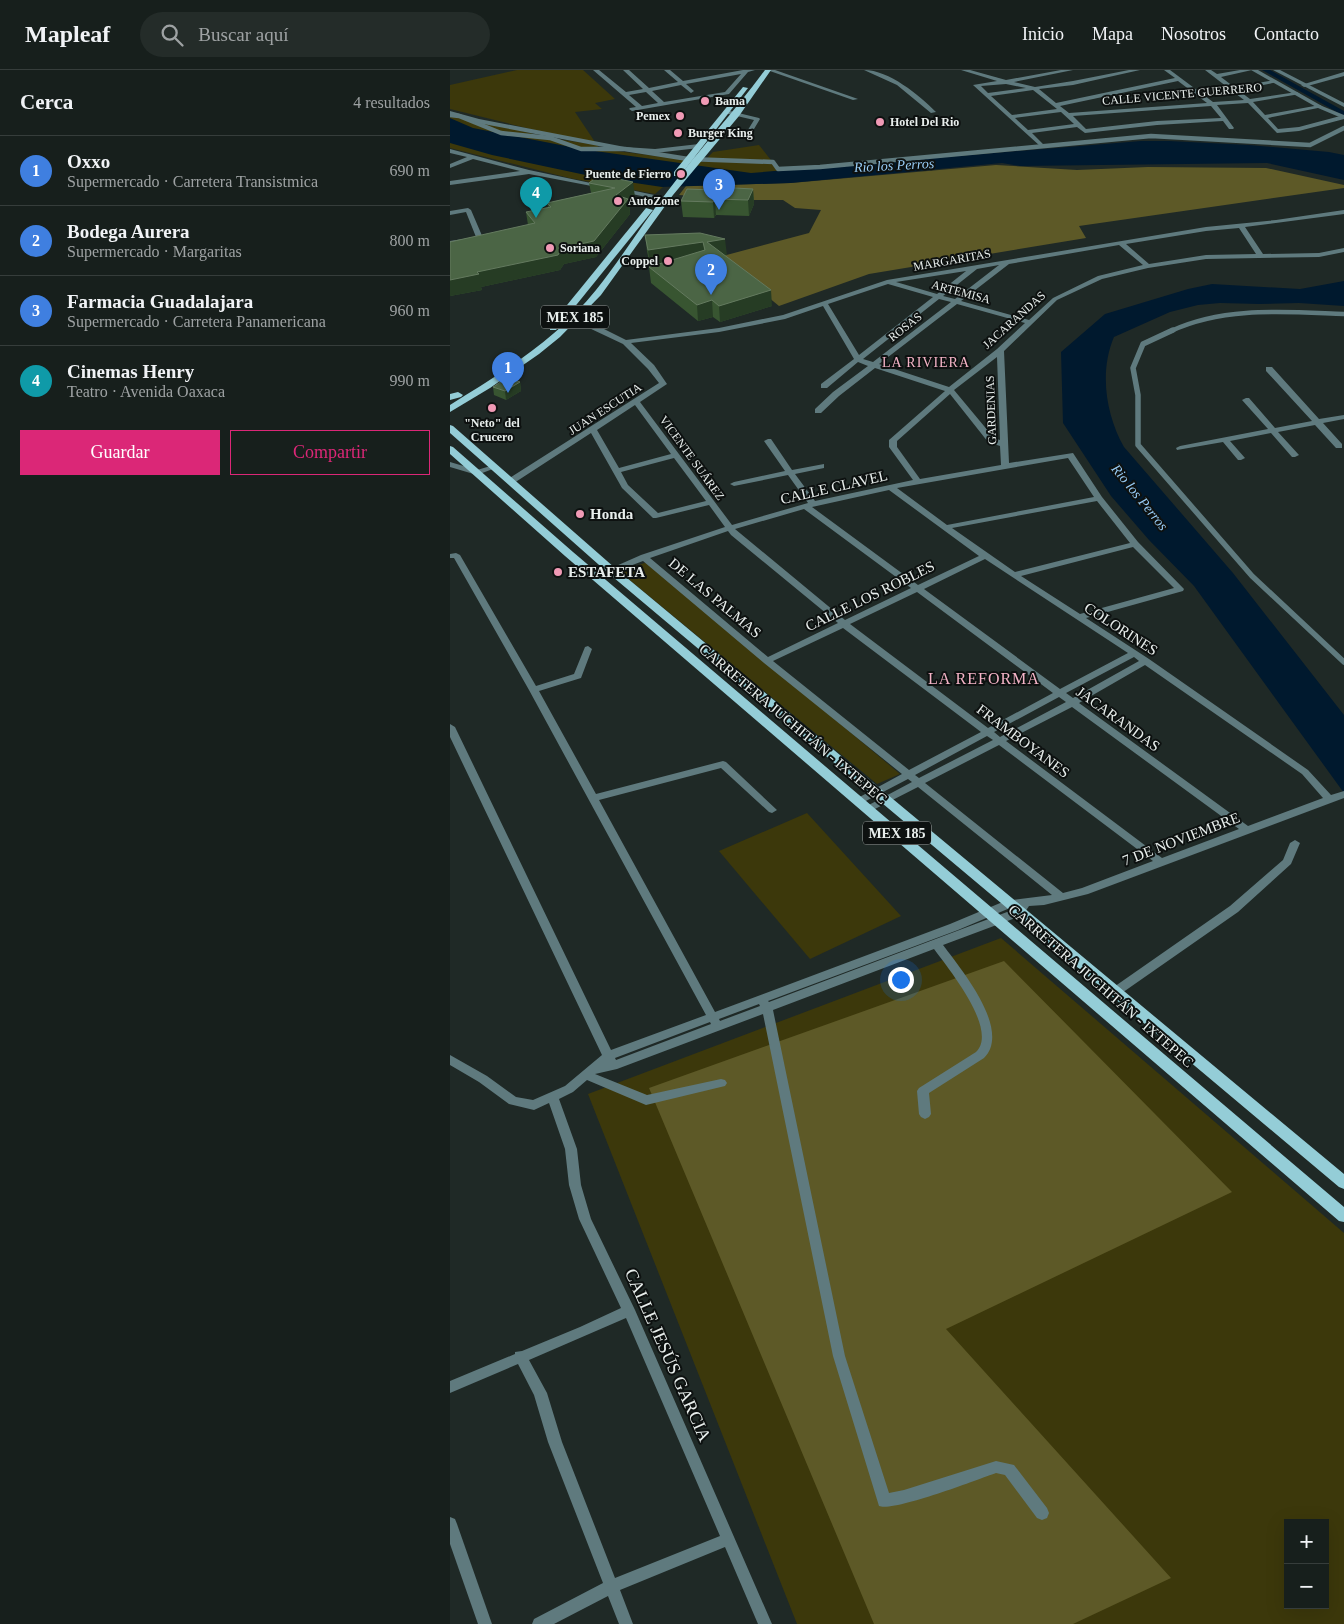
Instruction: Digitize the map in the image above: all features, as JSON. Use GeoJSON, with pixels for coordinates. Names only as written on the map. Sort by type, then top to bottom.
{"type":"FeatureCollection","features":[{"type":"Feature","properties":{"kind":"main road","name":"MEX 185"},"geometry":{"type":"LineString","coordinates":[[455,398],[522,364],[573,320],[598,293],[688,159],[759,70]]}},
{"type":"Feature","properties":{"kind":"main road","name":"MEX 185"},"geometry":{"type":"LineString","coordinates":[[450,409],[455,398],[546,335],[570,309],[664,194],[699,160],[769,70]]}},
{"type":"Feature","properties":{"kind":"main road"},"geometry":{"type":"LineString","coordinates":[[743,90],[753,91]]}},
{"type":"Feature","properties":{"kind":"main road"},"geometry":{"type":"LineString","coordinates":[[450,416],[455,398]]}},
{"type":"Feature","properties":{"kind":"main road"},"geometry":{"type":"LineString","coordinates":[[450,420],[454,432]]}},
{"type":"Feature","properties":{"kind":"main road","name":"CARRETERA JUCHITÁN - IXTEPEC"},"geometry":{"type":"LineString","coordinates":[[454,432],[611,570],[881,795],[1018,906],[1115,992],[1344,1183]]}},
{"type":"Feature","properties":{"kind":"main road","name":"CARRETERA JUCHITÁN - IXTEPEC"},"geometry":{"type":"LineString","coordinates":[[450,449],[569,554],[1344,1216]]}},
{"type":"Feature","properties":{"kind":"street"},"geometry":{"type":"LineString","coordinates":[[596,70],[640,107]]}},
{"type":"Feature","properties":{"kind":"street"},"geometry":{"type":"LineString","coordinates":[[626,70],[663,104]]}},
{"type":"Feature","properties":{"kind":"street"},"geometry":{"type":"LineString","coordinates":[[667,70],[691,92]]}},
{"type":"Feature","properties":{"kind":"street"},"geometry":{"type":"LineString","coordinates":[[625,94],[749,70]]}},
{"type":"Feature","properties":{"kind":"street"},"geometry":{"type":"LineString","coordinates":[[632,109],[727,93],[749,70]]}},
{"type":"Feature","properties":{"kind":"street"},"geometry":{"type":"LineString","coordinates":[[769,70],[856,99]]}},
{"type":"Feature","properties":{"kind":"street"},"geometry":{"type":"LineString","coordinates":[[867,70],[898,84],[933,112]]}},
{"type":"Feature","properties":{"kind":"street"},"geometry":{"type":"LineString","coordinates":[[964,70],[1034,88],[1068,115],[1092,140]]}},
{"type":"Feature","properties":{"kind":"street"},"geometry":{"type":"LineString","coordinates":[[1046,70],[1054,73]]}},
{"type":"Feature","properties":{"kind":"street"},"geometry":{"type":"LineString","coordinates":[[1040,144],[976,85],[1006,82],[1070,70]]}},
{"type":"Feature","properties":{"kind":"street"},"geometry":{"type":"LineString","coordinates":[[986,95],[1073,83],[1137,70]]}},
{"type":"Feature","properties":{"kind":"street"},"geometry":{"type":"LineString","coordinates":[[1169,70],[1216,107],[1231,128]]}},
{"type":"Feature","properties":{"kind":"street"},"geometry":{"type":"LineString","coordinates":[[1208,70],[1248,101],[1277,131],[1299,129],[1344,117]]}},
{"type":"Feature","properties":{"kind":"street"},"geometry":{"type":"LineString","coordinates":[[1216,76],[1248,70]]}},
{"type":"Feature","properties":{"kind":"street"},"geometry":{"type":"LineString","coordinates":[[1254,70],[1320,107],[1344,117]]}},
{"type":"Feature","properties":{"kind":"street"},"geometry":{"type":"LineString","coordinates":[[1276,70],[1344,105]]}},
{"type":"Feature","properties":{"kind":"street"},"geometry":{"type":"LineString","coordinates":[[1330,70],[1342,74]]}},
{"type":"Feature","properties":{"kind":"street"},"geometry":{"type":"LineString","coordinates":[[1304,85],[1342,74]]}},
{"type":"Feature","properties":{"kind":"street"},"geometry":{"type":"LineString","coordinates":[[1054,105],[1180,80]]}},
{"type":"Feature","properties":{"kind":"street"},"geometry":{"type":"LineString","coordinates":[[1233,89],[1275,82]]}},
{"type":"Feature","properties":{"kind":"street","name":"CALLE VICENTE GUERRERO"},"geometry":{"type":"LineString","coordinates":[[1068,115],[1248,101],[1297,94]]}},
{"type":"Feature","properties":{"kind":"street"},"geometry":{"type":"LineString","coordinates":[[1264,117],[1320,107]]}},
{"type":"Feature","properties":{"kind":"street"},"geometry":{"type":"LineString","coordinates":[[1144,109],[1157,123]]}},
{"type":"Feature","properties":{"kind":"street"},"geometry":{"type":"LineString","coordinates":[[1012,117],[1062,110]]}},
{"type":"Feature","properties":{"kind":"street"},"geometry":{"type":"LineString","coordinates":[[726,112],[756,119],[746,138]]}},
{"type":"Feature","properties":{"kind":"street"},"geometry":{"type":"LineString","coordinates":[[450,114],[625,149],[688,159],[773,162],[778,169],[820,167],[1151,136],[1310,145],[1344,128]]}},
{"type":"Feature","properties":{"kind":"street"},"geometry":{"type":"LineString","coordinates":[[1085,131],[1157,123],[1225,119]]}},
{"type":"Feature","properties":{"kind":"street"},"geometry":{"type":"LineString","coordinates":[[1027,132],[1078,125]]}},
{"type":"Feature","properties":{"kind":"street"},"geometry":{"type":"LineString","coordinates":[[625,149],[655,151],[699,146]]}},
{"type":"Feature","properties":{"kind":"street"},"geometry":{"type":"LineString","coordinates":[[450,151],[529,172],[606,187]]}},
{"type":"Feature","properties":{"kind":"street"},"geometry":{"type":"LineString","coordinates":[[450,166],[473,157]]}},
{"type":"Feature","properties":{"kind":"street"},"geometry":{"type":"LineString","coordinates":[[450,183],[529,172]]}},
{"type":"Feature","properties":{"kind":"street"},"geometry":{"type":"LineString","coordinates":[[615,189],[664,194]]}},
{"type":"Feature","properties":{"kind":"street"},"geometry":{"type":"LineString","coordinates":[[450,212],[468,210],[480,238],[450,243]]}},
{"type":"Feature","properties":{"kind":"street","name":"MARGARITAS"},"geometry":{"type":"LineString","coordinates":[[573,320],[584,321],[617,340],[626,342],[719,330],[785,317],[824,302],[887,282],[1120,243],[1240,225],[1298,220],[1344,212]]}},
{"type":"Feature","properties":{"kind":"street"},"geometry":{"type":"LineString","coordinates":[[1240,225],[1260,255]]}},
{"type":"Feature","properties":{"kind":"street"},"geometry":{"type":"LineString","coordinates":[[1120,243],[1148,266]]}},
{"type":"Feature","properties":{"kind":"street","name":"JACARANDAS"},"geometry":{"type":"LineString","coordinates":[[918,482],[893,447],[892,442],[950,390],[1000,352],[1055,299],[1100,277],[1148,266],[1206,257],[1319,255],[1344,250]]}},
{"type":"Feature","properties":{"kind":"street","name":"ROSAS"},"geometry":{"type":"LineString","coordinates":[[818,411],[840,391],[1007,262]]}},
{"type":"Feature","properties":{"kind":"street","name":"ROSAS"},"geometry":{"type":"LineString","coordinates":[[840,391],[824,386],[975,268]]}},
{"type":"Feature","properties":{"kind":"street","name":"ARTEMISA"},"geometry":{"type":"LineString","coordinates":[[887,282],[1029,322]]}},
{"type":"Feature","properties":{"kind":"street"},"geometry":{"type":"LineString","coordinates":[[824,302],[858,360],[950,390],[991,440],[1003,444]]}},
{"type":"Feature","properties":{"kind":"street"},"geometry":{"type":"LineString","coordinates":[[1344,314],[1268,311],[1218,318],[1179,327],[1143,344],[1133,368],[1138,395],[1138,445],[1252,576],[1344,662]]}},
{"type":"Feature","properties":{"kind":"street","name":"JUAN ESCUTIA"},"geometry":{"type":"LineString","coordinates":[[511,481],[593,430],[663,383],[626,342]]}},
{"type":"Feature","properties":{"kind":"street","name":"GARDENIAS"},"geometry":{"type":"LineString","coordinates":[[1000,352],[1005,467]]}},
{"type":"Feature","properties":{"kind":"street"},"geometry":{"type":"LineString","coordinates":[[1269,369],[1339,446]]}},
{"type":"Feature","properties":{"kind":"street"},"geometry":{"type":"LineString","coordinates":[[1246,400],[1295,455]]}},
{"type":"Feature","properties":{"kind":"street","name":"VICENTE SUÁREZ"},"geometry":{"type":"LineString","coordinates":[[636,402],[728,527]]}},
{"type":"Feature","properties":{"kind":"street"},"geometry":{"type":"LineString","coordinates":[[1180,448],[1274,432],[1344,417]]}},
{"type":"Feature","properties":{"kind":"street"},"geometry":{"type":"LineString","coordinates":[[593,430],[625,486],[656,516],[711,502]]}},
{"type":"Feature","properties":{"kind":"street"},"geometry":{"type":"LineString","coordinates":[[1225,440],[1241,458]]}},
{"type":"Feature","properties":{"kind":"street","name":"JACARANDAS"},"geometry":{"type":"LineString","coordinates":[[768,441],[790,472],[809,505],[1060,694],[1247,830]]}},
{"type":"Feature","properties":{"kind":"street"},"geometry":{"type":"LineString","coordinates":[[617,471],[676,455]]}},
{"type":"Feature","properties":{"kind":"street","name":"CALLE CLAVEL"},"geometry":{"type":"LineString","coordinates":[[611,570],[728,527],[809,505],[918,482],[1070,455],[1099,498]]}},
{"type":"Feature","properties":{"kind":"street"},"geometry":{"type":"LineString","coordinates":[[450,464],[477,473],[494,466]]}},
{"type":"Feature","properties":{"kind":"street"},"geometry":{"type":"LineString","coordinates":[[734,484],[821,466]]}},
{"type":"Feature","properties":{"kind":"street","name":"COLORINES"},"geometry":{"type":"LineString","coordinates":[[892,488],[985,556],[1134,652],[1305,772],[1326,800]]}},
{"type":"Feature","properties":{"kind":"street"},"geometry":{"type":"LineString","coordinates":[[947,527],[1099,498],[1135,544],[1180,589],[1078,617]]}},
{"type":"Feature","properties":{"kind":"street","name":"FRAMBOYANES"},"geometry":{"type":"LineString","coordinates":[[728,527],[844,625],[1162,863]]}},
{"type":"Feature","properties":{"kind":"street"},"geometry":{"type":"LineString","coordinates":[[1013,575],[1135,544]]}},
{"type":"Feature","properties":{"kind":"street"},"geometry":{"type":"LineString","coordinates":[[450,556],[456,555],[534,690],[715,1022]]}},
{"type":"Feature","properties":{"kind":"street","name":"CALLE LOS ROBLES"},"geometry":{"type":"LineString","coordinates":[[767,661],[985,556]]}},
{"type":"Feature","properties":{"kind":"street","name":"DE LAS PALMAS"},"geometry":{"type":"LineString","coordinates":[[644,557],[767,661],[1061,897]]}},
{"type":"Feature","properties":{"kind":"street"},"geometry":{"type":"LineString","coordinates":[[534,690],[578,676],[588,649]]}},
{"type":"Feature","properties":{"kind":"street"},"geometry":{"type":"LineString","coordinates":[[863,805],[881,795],[908,775],[987,731],[1060,694],[1134,652]]}},
{"type":"Feature","properties":{"kind":"street"},"geometry":{"type":"LineString","coordinates":[[881,795],[918,783],[1000,741],[1146,661]]}},
{"type":"Feature","properties":{"kind":"street"},"geometry":{"type":"LineString","coordinates":[[450,727],[611,1061]]}},
{"type":"Feature","properties":{"kind":"street"},"geometry":{"type":"LineString","coordinates":[[592,798],[723,764],[772,810]]}},
{"type":"Feature","properties":{"kind":"street","name":"7 DE NOVIEMBRE"},"geometry":{"type":"LineString","coordinates":[[957,931],[1018,906],[1061,897],[1114,881],[1344,794]]}},
{"type":"Feature","properties":{"kind":"street"},"geometry":{"type":"LineString","coordinates":[[1115,992],[1234,909],[1286,862],[1295,844]]}},
{"type":"Feature","properties":{"kind":"street"},"geometry":{"type":"LineString","coordinates":[[765,1003],[936,944],[957,931]]}},
{"type":"Feature","properties":{"kind":"street"},"geometry":{"type":"LineString","coordinates":[[450,1059],[484,1079],[513,1101],[534,1105],[569,1089],[592,1071],[611,1061],[957,931]]}},
{"type":"Feature","properties":{"kind":"street"},"geometry":{"type":"LineString","coordinates":[[925,1114],[923,1091],[984,1051],[988,1039],[987,1027],[977,1005],[936,944]]}},
{"type":"Feature","properties":{"kind":"street"},"geometry":{"type":"LineString","coordinates":[[765,1003],[839,1356],[884,1501],[904,1497],[996,1467],[1009,1470],[1042,1513]]}},
{"type":"Feature","properties":{"kind":"street"},"geometry":{"type":"LineString","coordinates":[[592,1071],[646,1100],[721,1083]]}},
{"type":"Feature","properties":{"kind":"street","name":"CALLE JESÚS GARCIA"},"geometry":{"type":"LineString","coordinates":[[552,1097],[571,1149],[575,1185],[585,1219],[628,1310],[729,1539],[764,1624]]}},
{"type":"Feature","properties":{"kind":"street"},"geometry":{"type":"LineString","coordinates":[[450,1387],[628,1310]]}},
{"type":"Feature","properties":{"kind":"street"},"geometry":{"type":"LineString","coordinates":[[520,1356],[540,1393],[555,1442],[626,1624]]}},
{"type":"Feature","properties":{"kind":"street"},"geometry":{"type":"LineString","coordinates":[[450,1524],[484,1624]]}},
{"type":"Feature","properties":{"kind":"street"},"geometry":{"type":"LineString","coordinates":[[538,1624],[611,1587],[729,1539]]}},
{"type":"Feature","properties":{"kind":"shaded area"},"geometry":{"type":"Polygon","coordinates":[[[517,70],[583,70],[615,99],[595,103],[602,109],[575,112],[595,142],[567,138],[450,109],[450,85],[517,70]]]}},
{"type":"Feature","properties":{"kind":"shaded area"},"geometry":{"type":"Polygon","coordinates":[[[450,113],[550,138],[597,145],[600,149],[703,162],[713,152],[759,145],[778,169],[1004,152],[663,187],[655,194],[569,178],[450,148],[450,113]]]}},
{"type":"Feature","properties":{"kind":"shaded area"},"geometry":{"type":"Polygon","coordinates":[[[996,165],[1077,170],[1148,167],[1266,168],[1344,185],[1344,188],[1079,226],[1086,238],[869,274],[779,306],[719,257],[809,233],[821,210],[795,208],[783,200],[747,200],[679,195],[686,186],[791,183],[996,165]]]}},
{"type":"Feature","properties":{"kind":"shaded area"},"geometry":{"type":"Polygon","coordinates":[[[647,562],[900,774],[877,784],[620,572],[647,562]]]}},
{"type":"Feature","properties":{"kind":"shaded area"},"geometry":{"type":"Polygon","coordinates":[[[807,813],[901,916],[810,959],[719,851],[807,813]]]}},
{"type":"Feature","properties":{"kind":"shaded area"},"geometry":{"type":"Polygon","coordinates":[[[1001,938],[1344,1233],[1344,1624],[797,1624],[588,1094],[1001,938]]]}},
{"type":"Feature","properties":{"kind":"shaded area"},"geometry":{"type":"Polygon","coordinates":[[[1004,961],[1232,1192],[946,1329],[1171,1578],[1073,1624],[874,1624],[649,1088],[1004,961]]]}},
{"type":"Feature","properties":{"kind":"water","name":"Rio los Perros"},"geometry":{"type":"Polygon","coordinates":[[[450,118],[473,128],[581,149],[751,173],[1141,141],[1169,141],[1249,145],[1344,155],[1344,180],[1267,163],[1020,166],[1002,163],[790,183],[662,187],[595,177],[492,155],[450,143],[450,118]]]}},
{"type":"Feature","properties":{"kind":"water","name":"Rio los Perros"},"geometry":{"type":"Polygon","coordinates":[[[1344,281],[1344,306],[1299,303],[1220,303],[1198,305],[1170,312],[1114,337],[1109,350],[1106,379],[1109,407],[1124,447],[1233,573],[1344,715],[1344,793],[1194,586],[1149,540],[1111,496],[1063,423],[1061,352],[1105,314],[1188,289],[1212,284],[1300,289],[1344,281]]]}},
{"type":"Feature","properties":{"kind":"building"},"geometry":{"type":"Polygon","coordinates":[[[599,175],[633,182],[616,195],[628,199],[594,241],[562,248],[558,255],[477,272],[479,274],[450,280],[450,242],[535,223],[526,212],[551,207],[547,203],[615,188],[589,183],[599,175]]]}},
{"type":"Feature","properties":{"kind":"building"},"geometry":{"type":"Polygon","coordinates":[[[716,187],[753,189],[748,200],[681,201],[687,189],[714,190],[716,187]]]}},
{"type":"Feature","properties":{"kind":"building"},"geometry":{"type":"Polygon","coordinates":[[[700,233],[725,239],[707,242],[771,290],[719,306],[712,300],[697,305],[649,267],[705,250],[703,242],[648,250],[645,235],[700,233]]]}},
{"type":"Feature","properties":{"kind":"building"},"geometry":{"type":"Polygon","coordinates":[[[508,377],[520,382],[505,391],[493,387],[508,377]]]}},
{"type":"Feature","properties":{"kind":"waterway"},"geometry":{"type":"LineString","coordinates":[[1265,70],[1344,114]]}},
{"type":"Feature","properties":{"kind":"place","name":"Bama"},"geometry":{"type":"Point","coordinates":[705,101]}},
{"type":"Feature","properties":{"kind":"place","name":"Pemex"},"geometry":{"type":"Point","coordinates":[680,116]}},
{"type":"Feature","properties":{"kind":"place","name":"Hotel Del Rio"},"geometry":{"type":"Point","coordinates":[880,122]}},
{"type":"Feature","properties":{"kind":"place","name":"Burger King"},"geometry":{"type":"Point","coordinates":[678,133]}},
{"type":"Feature","properties":{"kind":"place","name":"Puente de Fierro"},"geometry":{"type":"Point","coordinates":[681,174]}},
{"type":"Feature","properties":{"kind":"place","name":"AutoZone"},"geometry":{"type":"Point","coordinates":[618,201]}},
{"type":"Feature","properties":{"kind":"place","name":"Farmacia Guadalajara"},"geometry":{"type":"Point","coordinates":[719,210]}},
{"type":"Feature","properties":{"kind":"place","name":"Cinemas Henry"},"geometry":{"type":"Point","coordinates":[536,218]}},
{"type":"Feature","properties":{"kind":"place","name":"Soriana"},"geometry":{"type":"Point","coordinates":[550,248]}},
{"type":"Feature","properties":{"kind":"place","name":"Coppel"},"geometry":{"type":"Point","coordinates":[668,261]}},
{"type":"Feature","properties":{"kind":"place","name":"Bodega Aurera"},"geometry":{"type":"Point","coordinates":[711,295]}},
{"type":"Feature","properties":{"kind":"place","name":"Oxxo"},"geometry":{"type":"Point","coordinates":[508,393]}},
{"type":"Feature","properties":{"kind":"place","name":"\"Neto\" del Crucero"},"geometry":{"type":"Point","coordinates":[492,408]}},
{"type":"Feature","properties":{"kind":"place","name":"Honda"},"geometry":{"type":"Point","coordinates":[580,514]}},
{"type":"Feature","properties":{"kind":"place","name":"ESTAFETA"},"geometry":{"type":"Point","coordinates":[558,572]}},
{"type":"Feature","properties":{"kind":"district","name":"LA RIVIERA"},"geometry":{"type":"Point","coordinates":[926,362]}},
{"type":"Feature","properties":{"kind":"district","name":"LA REFORMA"},"geometry":{"type":"Point","coordinates":[984,678]}}]}
